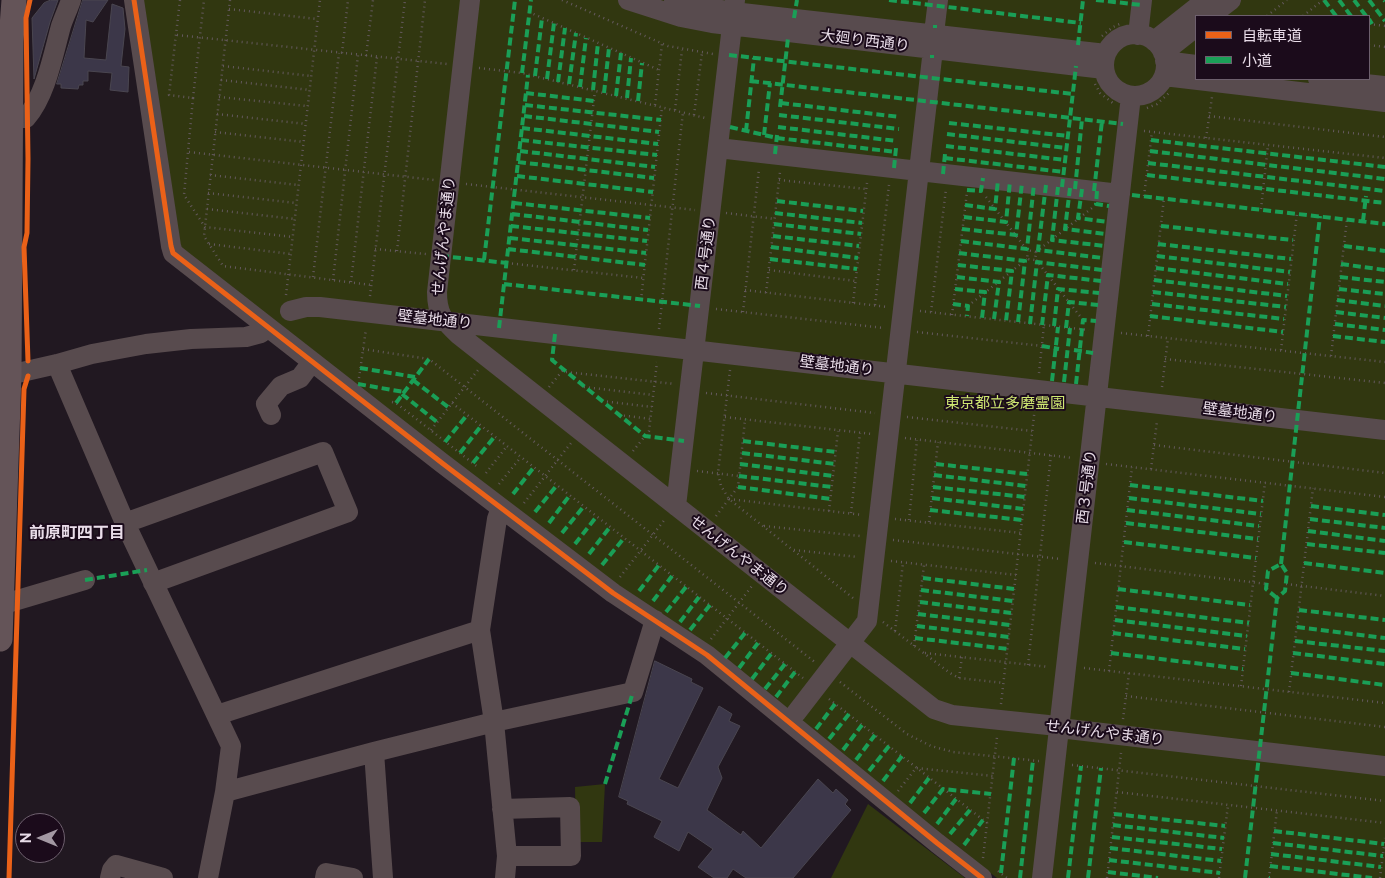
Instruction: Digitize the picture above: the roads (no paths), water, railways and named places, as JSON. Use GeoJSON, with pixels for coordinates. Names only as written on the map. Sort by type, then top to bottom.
{"type":"FeatureCollection","features":[{"type":"Feature","properties":{"kind":"main road"},"geometry":{"type":"LineString","coordinates":[[0,639],[10,41],[14,0]]}},
{"type":"Feature","properties":{"kind":"street"},"geometry":{"type":"LineString","coordinates":[[0,5],[10,0]]}},
{"type":"Feature","properties":{"kind":"street"},"geometry":{"type":"LineString","coordinates":[[10,118],[26,118],[34,109],[54,55],[71,0]]}},
{"type":"Feature","properties":{"kind":"street"},"geometry":{"type":"LineString","coordinates":[[134,0],[170,246],[173,253],[613,593],[707,655],[937,843],[983,869]]}},
{"type":"Feature","properties":{"kind":"street","name":"せんげんやま通り"},"geometry":{"type":"LineString","coordinates":[[470,0],[437,292],[438,311],[444,322],[459,335],[672,510],[927,705],[943,712],[1059,728],[1385,766]]}},
{"type":"Feature","properties":{"kind":"street","name":"大廻り西通り"},"geometry":{"type":"LineString","coordinates":[[628,0],[681,17],[733,12]]}},
{"type":"Feature","properties":{"kind":"street","name":"大廻り西通り"},"geometry":{"type":"LineString","coordinates":[[674,0],[733,12],[894,37],[1101,61]]}},
{"type":"Feature","properties":{"kind":"street"},"geometry":{"type":"LineString","coordinates":[[935,25],[938,0]]}},
{"type":"Feature","properties":{"kind":"street"},"geometry":{"type":"LineString","coordinates":[[1142,0],[1155,54],[1158,85],[1149,93],[1131,103],[1111,85],[1101,61],[1111,45],[1121,38],[1132,34],[1155,54],[1195,64]]}},
{"type":"Feature","properties":{"kind":"street"},"geometry":{"type":"LineString","coordinates":[[1155,54],[1206,0]]}},
{"type":"Feature","properties":{"kind":"street"},"geometry":{"type":"LineString","coordinates":[[1211,15],[1231,0]]}},
{"type":"Feature","properties":{"kind":"street","name":"西４号通り"},"geometry":{"type":"LineString","coordinates":[[672,510],[694,350],[733,12]]}},
{"type":"Feature","properties":{"kind":"street"},"geometry":{"type":"LineString","coordinates":[[1155,54],[1195,28]]}},
{"type":"Feature","properties":{"kind":"street"},"geometry":{"type":"LineString","coordinates":[[1155,54],[1195,63]]}},
{"type":"Feature","properties":{"kind":"street"},"geometry":{"type":"LineString","coordinates":[[796,713],[867,621],[932,58]]}},
{"type":"Feature","properties":{"kind":"street"},"geometry":{"type":"LineString","coordinates":[[1269,80],[1385,102]]}},
{"type":"Feature","properties":{"kind":"street"},"geometry":{"type":"LineString","coordinates":[[1328,80],[1385,86]]}},
{"type":"Feature","properties":{"kind":"street","name":"西３号通り"},"geometry":{"type":"LineString","coordinates":[[1042,878],[1131,103]]}},
{"type":"Feature","properties":{"kind":"street"},"geometry":{"type":"LineString","coordinates":[[718,148],[1120,194]]}},
{"type":"Feature","properties":{"kind":"street","name":"壁墓地通り"},"geometry":{"type":"LineString","coordinates":[[290,311],[313,307],[1385,430]]}},
{"type":"Feature","properties":{"kind":"street"},"geometry":{"type":"LineString","coordinates":[[5,376],[92,354],[146,344],[192,339],[246,337],[261,333],[267,326]]}},
{"type":"Feature","properties":{"kind":"street"},"geometry":{"type":"LineString","coordinates":[[262,410],[281,386],[300,378],[312,362]]}},
{"type":"Feature","properties":{"kind":"street"},"geometry":{"type":"LineString","coordinates":[[57,364],[125,523],[231,746],[225,792],[208,878]]}},
{"type":"Feature","properties":{"kind":"street"},"geometry":{"type":"LineString","coordinates":[[125,523],[323,452],[348,512],[153,583]]}},
{"type":"Feature","properties":{"kind":"street"},"geometry":{"type":"LineString","coordinates":[[501,508],[497,519],[480,630],[494,722],[507,856],[505,878]]}},
{"type":"Feature","properties":{"kind":"street"},"geometry":{"type":"LineString","coordinates":[[1,605],[85,580]]}},
{"type":"Feature","properties":{"kind":"street"},"geometry":{"type":"LineString","coordinates":[[225,792],[494,722],[633,692],[655,620]]}},
{"type":"Feature","properties":{"kind":"street"},"geometry":{"type":"LineString","coordinates":[[217,715],[480,630]]}},
{"type":"Feature","properties":{"kind":"street"},"geometry":{"type":"LineString","coordinates":[[374,752],[383,878]]}},
{"type":"Feature","properties":{"kind":"street"},"geometry":{"type":"LineString","coordinates":[[502,809],[570,807],[571,856],[507,856]]}},
{"type":"Feature","properties":{"kind":"street"},"geometry":{"type":"LineString","coordinates":[[110,878],[112,870],[116,865],[163,878]]}},
{"type":"Feature","properties":{"kind":"street"},"geometry":{"type":"LineString","coordinates":[[325,878],[326,873],[353,878]]}},
{"type":"Feature","properties":{"kind":"district","name":"前原町四丁目"},"geometry":{"type":"Point","coordinates":[77,533]}},
{"type":"Feature","properties":{"kind":"park label","name":"東京都立多磨霊園"},"geometry":{"type":"Point","coordinates":[1005,403]}}]}
